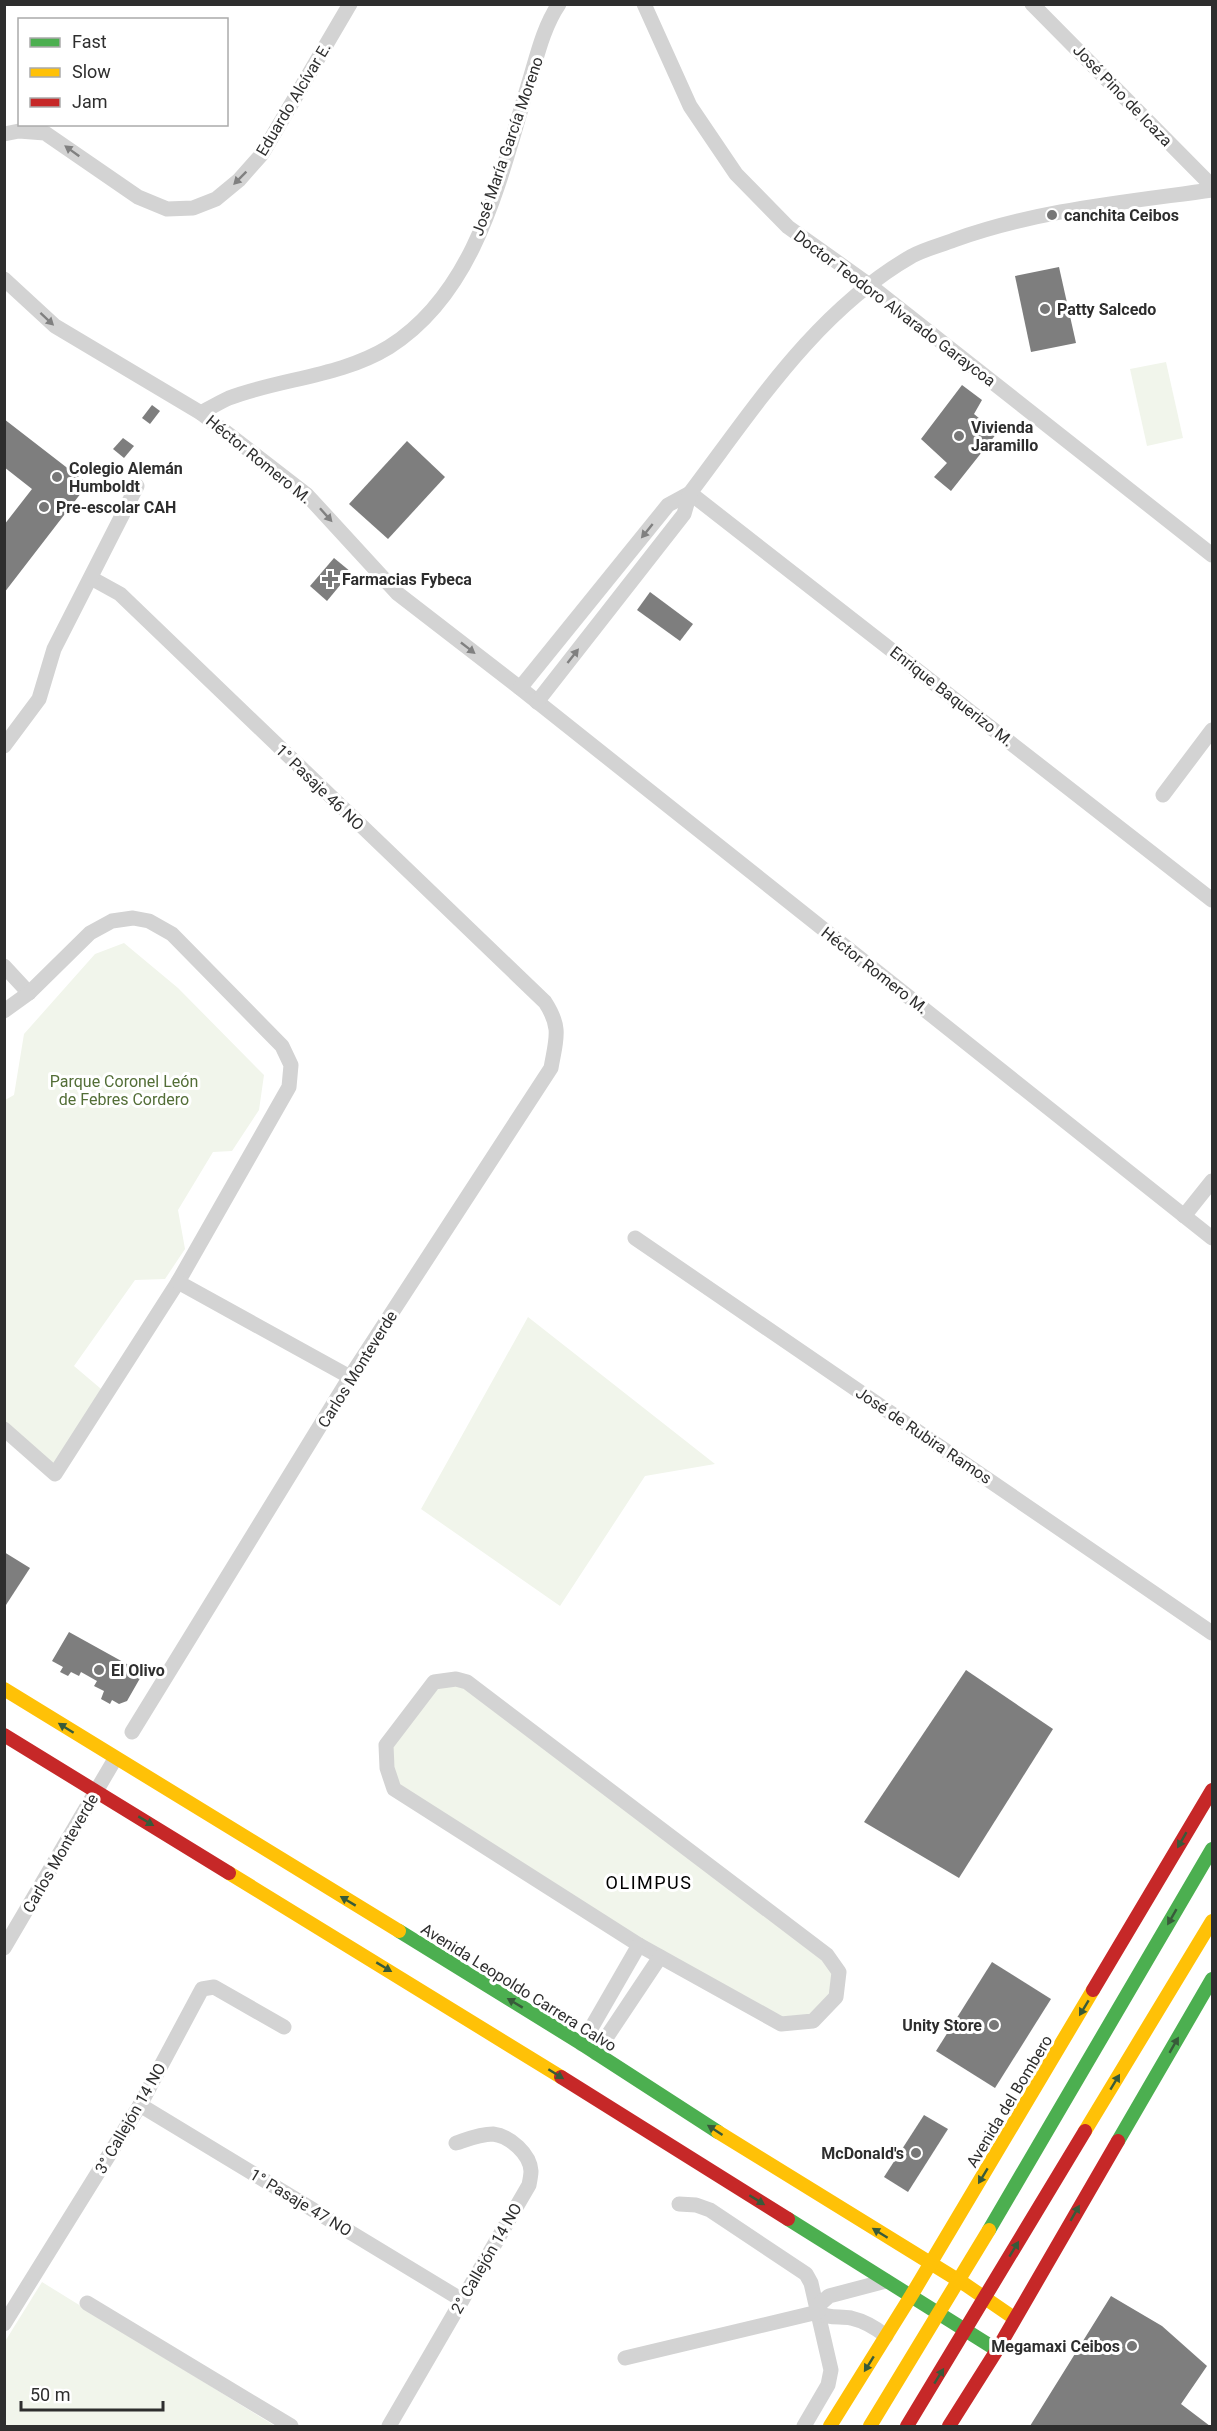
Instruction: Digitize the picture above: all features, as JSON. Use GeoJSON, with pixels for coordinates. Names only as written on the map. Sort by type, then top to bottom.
{"type":"FeatureCollection","features":[{"type":"Feature","properties":{"kind":"main road","name":"Avenida Leopoldo Carrera Calvo"},"geometry":{"type":"LineString","coordinates":[[4,1689],[589,2049],[1014,2318]]}},
{"type":"Feature","properties":{"kind":"main road"},"geometry":{"type":"LineString","coordinates":[[4,1735],[471,2020],[997,2350]]}},
{"type":"Feature","properties":{"kind":"main road","name":"Avenida del Bombero"},"geometry":{"type":"LineString","coordinates":[[830,2427],[911,2296],[1212,1790]]}},
{"type":"Feature","properties":{"kind":"main road"},"geometry":{"type":"LineString","coordinates":[[962,2283],[1212,1849]]}},
{"type":"Feature","properties":{"kind":"main road"},"geometry":{"type":"LineString","coordinates":[[870,2427],[962,2283],[1212,1873]]}},
{"type":"Feature","properties":{"kind":"main road"},"geometry":{"type":"LineString","coordinates":[[907,2427],[1212,1921]]}},
{"type":"Feature","properties":{"kind":"main road"},"geometry":{"type":"LineString","coordinates":[[949,2427],[997,2350],[1212,1978]]}},
{"type":"Feature","properties":{"kind":"main road"},"geometry":{"type":"LineString","coordinates":[[877,2427],[941,2316]]}},
{"type":"Feature","properties":{"kind":"street","name":"Eduardo Alcívar E."},"geometry":{"type":"LineString","coordinates":[[4,134],[18,131],[45,133],[138,197],[167,209],[193,208],[216,199],[239,180],[262,154],[350,4]]}},
{"type":"Feature","properties":{"kind":"street","name":"José María García Moreno"},"geometry":{"type":"LineString","coordinates":[[201,413],[228,398],[359,362],[389,346],[440,303],[456,278],[482,227],[542,43],[559,4]]}},
{"type":"Feature","properties":{"kind":"street","name":"Doctor Teodoro Alvarado Garaycoa"},"geometry":{"type":"LineString","coordinates":[[644,4],[672,72],[690,106],[736,174],[789,227],[868,284],[1212,555]]}},
{"type":"Feature","properties":{"kind":"street","name":"José Pino de Icaza"},"geometry":{"type":"LineString","coordinates":[[1032,4],[1212,188]]}},
{"type":"Feature","properties":{"kind":"street"},"geometry":{"type":"LineString","coordinates":[[537,702],[684,514],[690,493],[794,355],[868,284],[914,255],[978,232],[1078,208],[1212,188]]}},
{"type":"Feature","properties":{"kind":"street","name":"Héctor Romero M."},"geometry":{"type":"LineString","coordinates":[[4,279],[55,326],[201,413],[308,495],[397,593],[520,688],[1212,1238]]}},
{"type":"Feature","properties":{"kind":"street"},"geometry":{"type":"LineString","coordinates":[[4,746],[39,699],[54,649],[137,486]]}},
{"type":"Feature","properties":{"kind":"street"},"geometry":{"type":"LineString","coordinates":[[520,688],[669,505],[690,493]]}},
{"type":"Feature","properties":{"kind":"street","name":"Enrique Baquerizo M."},"geometry":{"type":"LineString","coordinates":[[690,493],[1212,900]]}},
{"type":"Feature","properties":{"kind":"street","name":"1° Pasaje 46 NO"},"geometry":{"type":"LineString","coordinates":[[91,578],[120,594],[545,1002]]}},
{"type":"Feature","properties":{"kind":"street"},"geometry":{"type":"LineString","coordinates":[[1162,795],[1212,730]]}},
{"type":"Feature","properties":{"kind":"street"},"geometry":{"type":"LineString","coordinates":[[4,1011],[29,993],[90,933],[112,921],[133,918],[149,921],[172,934],[282,1047],[291,1065],[289,1087],[178,1282],[55,1474],[4,1429]]}},
{"type":"Feature","properties":{"kind":"street"},"geometry":{"type":"LineString","coordinates":[[4,966],[29,993]]}},
{"type":"Feature","properties":{"kind":"street","name":"Carlos Monteverde"},"geometry":{"type":"LineString","coordinates":[[132,1732],[350,1377],[551,1068],[556,1038],[555,1018],[545,1002]]}},
{"type":"Feature","properties":{"kind":"street"},"geometry":{"type":"LineString","coordinates":[[1184,1216],[1212,1181]]}},
{"type":"Feature","properties":{"kind":"street","name":"José de Rubira Ramos"},"geometry":{"type":"LineString","coordinates":[[635,1238],[1212,1633]]}},
{"type":"Feature","properties":{"kind":"street"},"geometry":{"type":"LineString","coordinates":[[178,1282],[350,1377]]}},
{"type":"Feature","properties":{"kind":"street"},"geometry":{"type":"LineString","coordinates":[[456,1679],[467,1682],[827,1955],[839,1972],[836,1997],[813,2021],[781,2024],[660,1957],[394,1789],[387,1768],[386,1745],[434,1682],[456,1679]]}},
{"type":"Feature","properties":{"kind":"street","name":"Carlos Monteverde"},"geometry":{"type":"LineString","coordinates":[[4,1948],[115,1759]]}},
{"type":"Feature","properties":{"kind":"street"},"geometry":{"type":"LineString","coordinates":[[589,2049],[639,1945]]}},
{"type":"Feature","properties":{"kind":"street"},"geometry":{"type":"LineString","coordinates":[[589,2049],[660,1957]]}},
{"type":"Feature","properties":{"kind":"street","name":"3° Callejón 14 NO"},"geometry":{"type":"LineString","coordinates":[[4,2324],[140,2105],[202,1989],[214,1987],[284,2027]]}},
{"type":"Feature","properties":{"kind":"street","name":"1° Pasaje 47 NO"},"geometry":{"type":"LineString","coordinates":[[140,2105],[462,2300]]}},
{"type":"Feature","properties":{"kind":"street","name":"2° Callejón 14 NO"},"geometry":{"type":"LineString","coordinates":[[389,2427],[529,2185],[531,2171],[527,2156],[507,2139],[494,2134],[481,2135],[456,2143]]}},
{"type":"Feature","properties":{"kind":"street"},"geometry":{"type":"LineString","coordinates":[[679,2205],[696,2205],[710,2210],[807,2274],[831,2370],[828,2385],[804,2427]]}},
{"type":"Feature","properties":{"kind":"street"},"geometry":{"type":"LineString","coordinates":[[818,2312],[821,2303],[829,2296],[886,2282]]}},
{"type":"Feature","properties":{"kind":"street"},"geometry":{"type":"LineString","coordinates":[[87,2303],[291,2427]]}},
{"type":"Feature","properties":{"kind":"street"},"geometry":{"type":"LineString","coordinates":[[625,2358],[818,2312],[824,2316],[852,2318],[877,2328],[886,2336]]}},
{"type":"Feature","properties":{"kind":"green space"},"geometry":{"type":"Polygon","coordinates":[[[1166,362],[1183,438],[1147,446],[1130,369],[1166,362]]]}},
{"type":"Feature","properties":{"kind":"green space","name":"Parque Coronel León de Febres Cordero"},"geometry":{"type":"Polygon","coordinates":[[[124,943],[178,988],[264,1075],[259,1110],[232,1151],[213,1152],[178,1210],[185,1249],[165,1279],[135,1280],[74,1366],[107,1394],[55,1474],[5,1429],[5,1100],[14,1095],[24,1034],[95,954],[124,943]]]}},
{"type":"Feature","properties":{"kind":"green space"},"geometry":{"type":"Polygon","coordinates":[[[528,1317],[715,1464],[645,1476],[560,1606],[421,1509],[528,1317]]]}},
{"type":"Feature","properties":{"kind":"green space"},"geometry":{"type":"Polygon","coordinates":[[[456,1679],[839,1972],[836,1997],[813,2021],[781,2024],[394,1789],[386,1745],[434,1682],[456,1679]]]}},
{"type":"Feature","properties":{"kind":"green space"},"geometry":{"type":"Polygon","coordinates":[[[42,2282],[275,2426],[5,2426],[4,2343],[42,2282]]]}},
{"type":"Feature","properties":{"kind":"building","name":"Patty Salcedo"},"geometry":{"type":"Polygon","coordinates":[[[1059,267],[1076,343],[1031,352],[1015,276],[1059,267]]]}},
{"type":"Feature","properties":{"kind":"building","name":"Vivienda Jaramillo"},"geometry":{"type":"Polygon","coordinates":[[[962,385],[982,400],[974,414],[997,433],[951,491],[934,477],[947,463],[921,439],[962,385]]]}},
{"type":"Feature","properties":{"kind":"building"},"geometry":{"type":"Polygon","coordinates":[[[152,405],[160,411],[150,424],[142,418],[152,405]]]}},
{"type":"Feature","properties":{"kind":"building","name":"Pre-escolar CAH"},"geometry":{"type":"Polygon","coordinates":[[[4,419],[88,484],[4,593],[4,525],[32,489],[4,467],[4,419]]]}},
{"type":"Feature","properties":{"kind":"building"},"geometry":{"type":"Polygon","coordinates":[[[123,438],[134,446],[124,458],[113,449],[123,438]]]}},
{"type":"Feature","properties":{"kind":"building"},"geometry":{"type":"Polygon","coordinates":[[[407,441],[445,477],[388,539],[349,504],[407,441]]]}},
{"type":"Feature","properties":{"kind":"building","name":"Farmacias Fybeca"},"geometry":{"type":"Polygon","coordinates":[[[334,558],[351,572],[327,601],[310,586],[334,558]]]}},
{"type":"Feature","properties":{"kind":"building"},"geometry":{"type":"Polygon","coordinates":[[[650,592],[693,624],[680,641],[637,610],[650,592]]]}},
{"type":"Feature","properties":{"kind":"building"},"geometry":{"type":"Polygon","coordinates":[[[4,1552],[30,1568],[4,1608],[4,1552]]]}},
{"type":"Feature","properties":{"kind":"building","name":"El Olivo"},"geometry":{"type":"Polygon","coordinates":[[[69,1632],[143,1673],[127,1701],[119,1704],[112,1700],[110,1704],[101,1699],[104,1691],[94,1686],[97,1681],[81,1672],[79,1676],[71,1672],[68,1676],[60,1672],[63,1667],[52,1661],[69,1632]]]}},
{"type":"Feature","properties":{"kind":"building"},"geometry":{"type":"Polygon","coordinates":[[[966,1670],[1053,1729],[959,1878],[864,1822],[966,1670]]]}},
{"type":"Feature","properties":{"kind":"building","name":"Unity Store"},"geometry":{"type":"Polygon","coordinates":[[[992,1962],[1051,1999],[995,2088],[936,2051],[992,1962]]]}},
{"type":"Feature","properties":{"kind":"building","name":"McDonald's"},"geometry":{"type":"Polygon","coordinates":[[[924,2115],[948,2129],[908,2192],[884,2177],[924,2115]]]}},
{"type":"Feature","properties":{"kind":"building","name":"Megamaxi Ceibos"},"geometry":{"type":"Polygon","coordinates":[[[1111,2296],[1162,2326],[1207,2366],[1181,2404],[1210,2426],[1030,2426],[1111,2296]]]}},
{"type":"Feature","properties":{"kind":"traffic: fast"},"geometry":{"type":"LineString","coordinates":[[989,2230],[1212,1849]]}},
{"type":"Feature","properties":{"kind":"traffic: fast"},"geometry":{"type":"LineString","coordinates":[[399,1931],[582,2044],[718,2132]]}},
{"type":"Feature","properties":{"kind":"traffic: fast"},"geometry":{"type":"LineString","coordinates":[[1118,2141],[1212,1979]]}},
{"type":"Feature","properties":{"kind":"traffic: fast"},"geometry":{"type":"LineString","coordinates":[[788,2219],[997,2350]]}},
{"type":"Feature","properties":{"kind":"traffic: slow"},"geometry":{"type":"LineString","coordinates":[[4,1689],[399,1931]]}},
{"type":"Feature","properties":{"kind":"traffic: slow"},"geometry":{"type":"LineString","coordinates":[[229,1873],[561,2077]]}},
{"type":"Feature","properties":{"kind":"traffic: slow"},"geometry":{"type":"LineString","coordinates":[[1085,2131],[1212,1921]]}},
{"type":"Feature","properties":{"kind":"traffic: slow"},"geometry":{"type":"LineString","coordinates":[[830,2426],[911,2296],[1093,1990]]}},
{"type":"Feature","properties":{"kind":"traffic: slow"},"geometry":{"type":"LineString","coordinates":[[718,2132],[966,2285],[1014,2318]]}},
{"type":"Feature","properties":{"kind":"traffic: slow"},"geometry":{"type":"LineString","coordinates":[[870,2426],[989,2230]]}},
{"type":"Feature","properties":{"kind":"traffic: jam"},"geometry":{"type":"LineString","coordinates":[[4,1735],[229,1873]]}},
{"type":"Feature","properties":{"kind":"traffic: jam"},"geometry":{"type":"LineString","coordinates":[[1093,1990],[1212,1790]]}},
{"type":"Feature","properties":{"kind":"traffic: jam"},"geometry":{"type":"LineString","coordinates":[[561,2077],[788,2219]]}},
{"type":"Feature","properties":{"kind":"traffic: jam"},"geometry":{"type":"LineString","coordinates":[[907,2426],[1085,2131]]}},
{"type":"Feature","properties":{"kind":"traffic: jam"},"geometry":{"type":"LineString","coordinates":[[949,2426],[997,2350],[1118,2141]]}},
{"type":"Feature","properties":{"kind":"place","name":"canchita Ceibos"},"geometry":{"type":"Point","coordinates":[1052,215]}},
{"type":"Feature","properties":{"kind":"place","name":"Patty Salcedo"},"geometry":{"type":"Point","coordinates":[1045,309]}},
{"type":"Feature","properties":{"kind":"place","name":"Vivienda Jaramillo"},"geometry":{"type":"Point","coordinates":[959,436]}},
{"type":"Feature","properties":{"kind":"place","name":"Colegio Alemán Humboldt"},"geometry":{"type":"Point","coordinates":[57,477]}},
{"type":"Feature","properties":{"kind":"place","name":"Pre-escolar CAH"},"geometry":{"type":"Point","coordinates":[44,507]}},
{"type":"Feature","properties":{"kind":"place","name":"Farmacias Fybeca"},"geometry":{"type":"Point","coordinates":[330,579]}},
{"type":"Feature","properties":{"kind":"place","name":"El Olivo"},"geometry":{"type":"Point","coordinates":[99,1670]}},
{"type":"Feature","properties":{"kind":"place","name":"Unity Store"},"geometry":{"type":"Point","coordinates":[994,2025]}},
{"type":"Feature","properties":{"kind":"place","name":"McDonald's"},"geometry":{"type":"Point","coordinates":[916,2153]}},
{"type":"Feature","properties":{"kind":"place","name":"Megamaxi Ceibos"},"geometry":{"type":"Point","coordinates":[1132,2346]}},
{"type":"Feature","properties":{"kind":"district","name":"OLIMPUS"},"geometry":{"type":"Point","coordinates":[649,1883]}}]}
